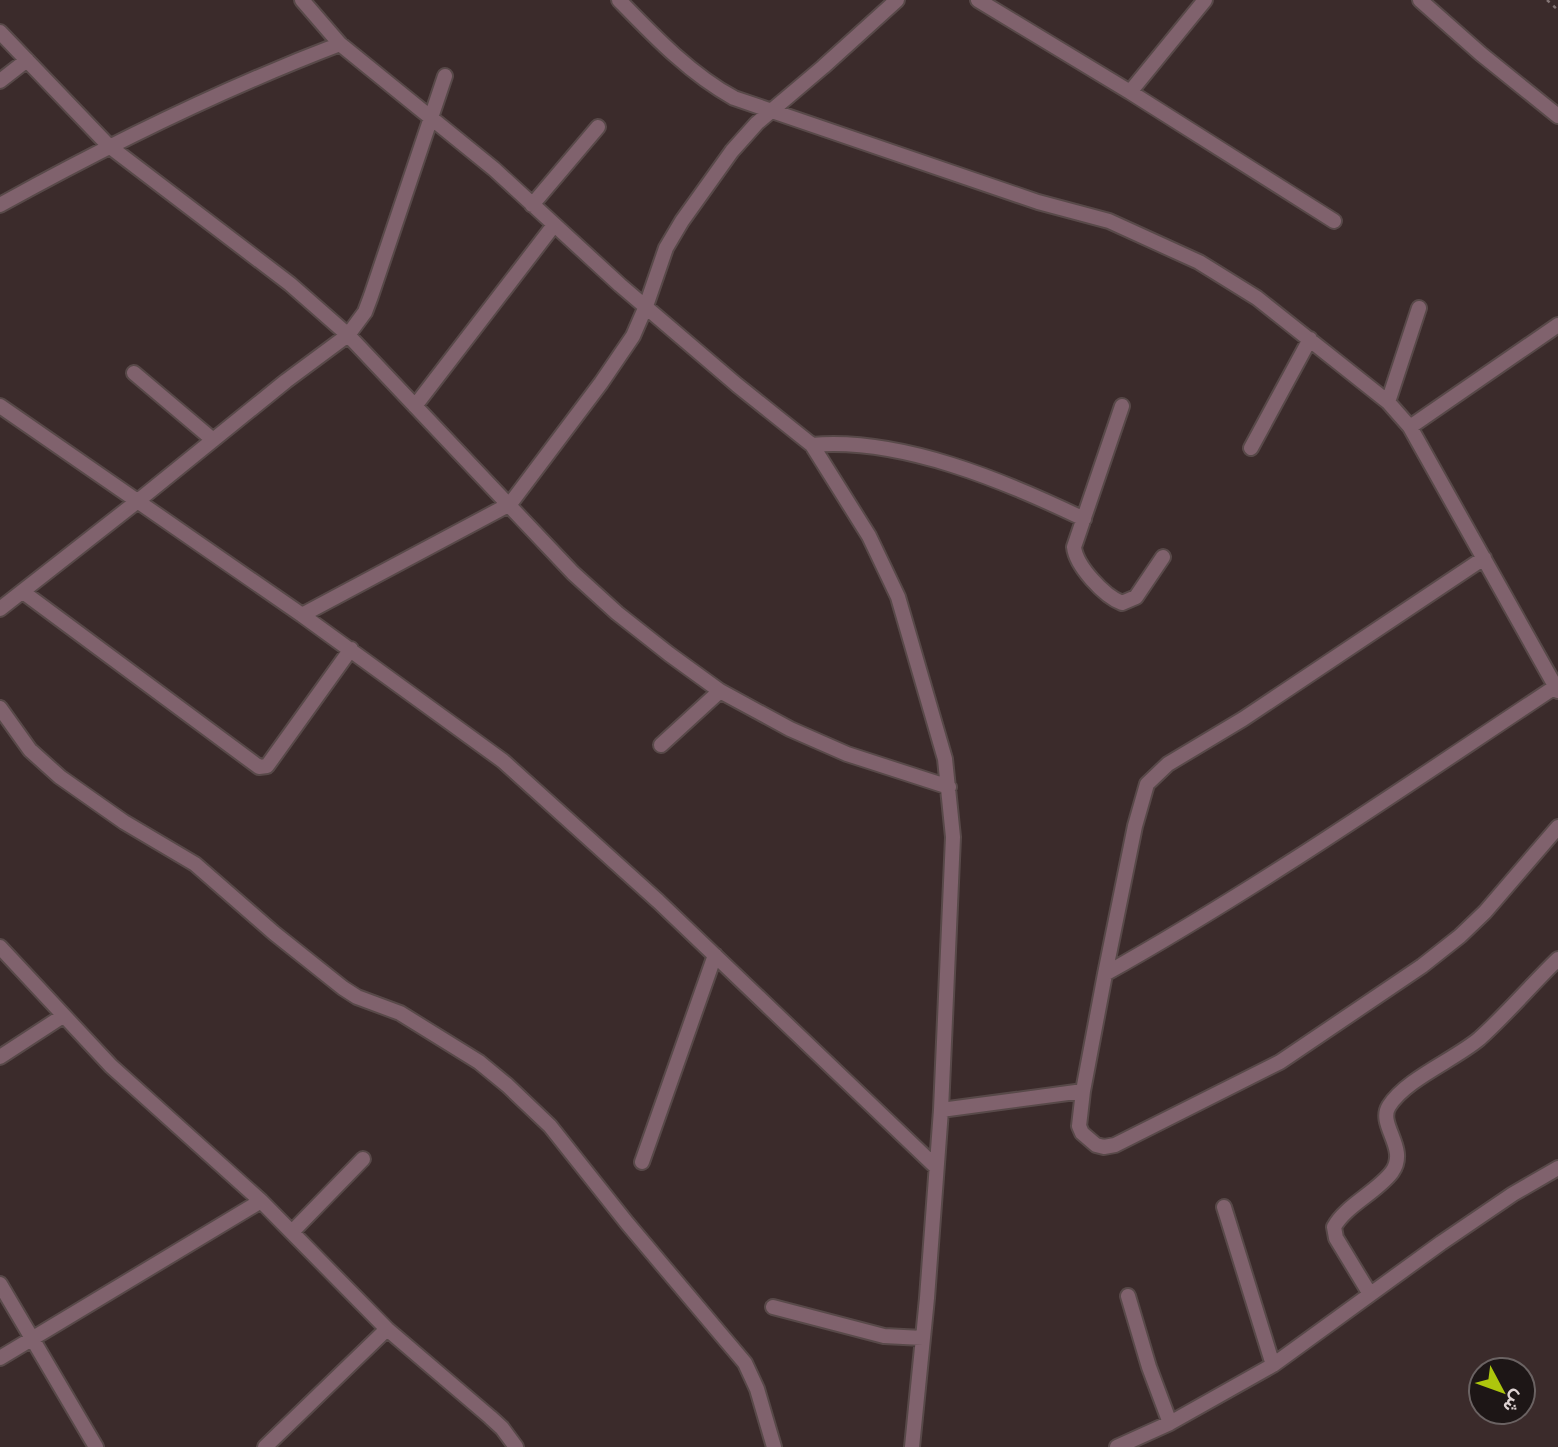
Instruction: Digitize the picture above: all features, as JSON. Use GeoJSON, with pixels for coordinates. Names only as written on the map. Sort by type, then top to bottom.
{"type":"FeatureCollection","features":[{"type":"Feature","properties":{"kind":"street"},"geometry":{"type":"LineString","coordinates":[[302,0],[340,44],[494,169],[646,306],[812,445],[869,536],[898,597],[945,759],[953,837],[941,1110],[912,1447]]}},
{"type":"Feature","properties":{"kind":"street"},"geometry":{"type":"LineString","coordinates":[[619,0],[677,56],[734,98],[1038,202],[1109,221],[1224,276],[1257,298],[1388,402],[1410,427],[1557,689],[1269,875],[1105,974]]}},
{"type":"Feature","properties":{"kind":"street"},"geometry":{"type":"LineString","coordinates":[[302,615],[510,504],[622,353],[639,325],[658,266],[673,234],[743,137],[897,0]]}},
{"type":"Feature","properties":{"kind":"street"},"geometry":{"type":"LineString","coordinates":[[978,0],[1334,221]]}},
{"type":"Feature","properties":{"kind":"street"},"geometry":{"type":"LineString","coordinates":[[1130,92],[1206,0]]}},
{"type":"Feature","properties":{"kind":"street"},"geometry":{"type":"LineString","coordinates":[[1420,0],[1455,33],[1558,116]]}},
{"type":"Feature","properties":{"kind":"street"},"geometry":{"type":"LineString","coordinates":[[0,32],[109,146],[281,278],[348,335],[597,596],[669,654],[720,691],[790,729],[828,746],[949,787]]}},
{"type":"Feature","properties":{"kind":"street"},"geometry":{"type":"LineString","coordinates":[[0,205],[109,146],[259,76],[340,44]]}},
{"type":"Feature","properties":{"kind":"street"},"geometry":{"type":"LineString","coordinates":[[0,81],[27,60]]}},
{"type":"Feature","properties":{"kind":"street"},"geometry":{"type":"LineString","coordinates":[[0,609],[212,439],[348,335],[365,312],[372,296],[445,76]]}},
{"type":"Feature","properties":{"kind":"street"},"geometry":{"type":"LineString","coordinates":[[532,205],[598,127]]}},
{"type":"Feature","properties":{"kind":"street"},"geometry":{"type":"LineString","coordinates":[[415,406],[554,225]]}},
{"type":"Feature","properties":{"kind":"street"},"geometry":{"type":"LineString","coordinates":[[1388,402],[1419,308]]}},
{"type":"Feature","properties":{"kind":"street"},"geometry":{"type":"LineString","coordinates":[[1410,427],[1558,325]]}},
{"type":"Feature","properties":{"kind":"street"},"geometry":{"type":"LineString","coordinates":[[1251,448],[1310,339]]}},
{"type":"Feature","properties":{"kind":"street"},"geometry":{"type":"LineString","coordinates":[[134,373],[212,439]]}},
{"type":"Feature","properties":{"kind":"street"},"geometry":{"type":"LineString","coordinates":[[0,406],[351,649],[503,761],[658,901],[936,1167]]}},
{"type":"Feature","properties":{"kind":"street"},"geometry":{"type":"LineString","coordinates":[[1122,406],[1074,547],[1075,555],[1086,572],[1118,602],[1129,602],[1136,597],[1163,557]]}},
{"type":"Feature","properties":{"kind":"street"},"geometry":{"type":"LineString","coordinates":[[812,445],[835,443],[867,446],[947,465],[1013,487],[1084,519]]}},
{"type":"Feature","properties":{"kind":"street"},"geometry":{"type":"LineString","coordinates":[[1484,558],[1243,719],[1155,774],[1147,784],[1138,810],[1083,1091],[1080,1126],[1082,1133],[1096,1145],[1115,1145],[1303,1049],[1443,950],[1492,904],[1558,827]]}},
{"type":"Feature","properties":{"kind":"street"},"geometry":{"type":"LineString","coordinates":[[23,592],[259,768],[267,766],[351,649]]}},
{"type":"Feature","properties":{"kind":"street"},"geometry":{"type":"LineString","coordinates":[[661,746],[720,691]]}},
{"type":"Feature","properties":{"kind":"street"},"geometry":{"type":"LineString","coordinates":[[0,708],[30,750],[86,797],[195,864],[343,988],[357,997],[400,1013],[425,1028],[479,1062],[528,1103],[745,1363],[757,1389],[774,1447]]}},
{"type":"Feature","properties":{"kind":"street"},"geometry":{"type":"LineString","coordinates":[[0,947],[63,1016],[148,1101],[261,1201],[387,1329],[490,1417],[516,1447]]}},
{"type":"Feature","properties":{"kind":"street"},"geometry":{"type":"LineString","coordinates":[[642,1162],[715,955]]}},
{"type":"Feature","properties":{"kind":"street"},"geometry":{"type":"LineString","coordinates":[[1370,1294],[1334,1233],[1340,1218],[1386,1178],[1397,1163],[1397,1149],[1387,1120],[1388,1108],[1403,1092],[1478,1040],[1558,958]]}},
{"type":"Feature","properties":{"kind":"street"},"geometry":{"type":"LineString","coordinates":[[0,1057],[63,1016]]}},
{"type":"Feature","properties":{"kind":"street"},"geometry":{"type":"LineString","coordinates":[[941,1110],[1083,1091]]}},
{"type":"Feature","properties":{"kind":"street"},"geometry":{"type":"LineString","coordinates":[[292,1231],[363,1159]]}},
{"type":"Feature","properties":{"kind":"street"},"geometry":{"type":"LineString","coordinates":[[1117,1447],[1170,1423],[1273,1365],[1484,1213],[1558,1168]]}},
{"type":"Feature","properties":{"kind":"street"},"geometry":{"type":"LineString","coordinates":[[0,1358],[261,1201]]}},
{"type":"Feature","properties":{"kind":"street"},"geometry":{"type":"LineString","coordinates":[[1224,1207],[1273,1365]]}},
{"type":"Feature","properties":{"kind":"street"},"geometry":{"type":"LineString","coordinates":[[0,1284],[96,1447]]}},
{"type":"Feature","properties":{"kind":"street"},"geometry":{"type":"LineString","coordinates":[[1128,1296],[1149,1367],[1170,1423]]}},
{"type":"Feature","properties":{"kind":"street"},"geometry":{"type":"LineString","coordinates":[[773,1307],[884,1336],[923,1338]]}},
{"type":"Feature","properties":{"kind":"street"},"geometry":{"type":"LineString","coordinates":[[265,1447],[387,1329]]}},
{"type":"Feature","properties":{"kind":"path"},"geometry":{"type":"LineString","coordinates":[[1547,0],[1558,10]]}}]}
